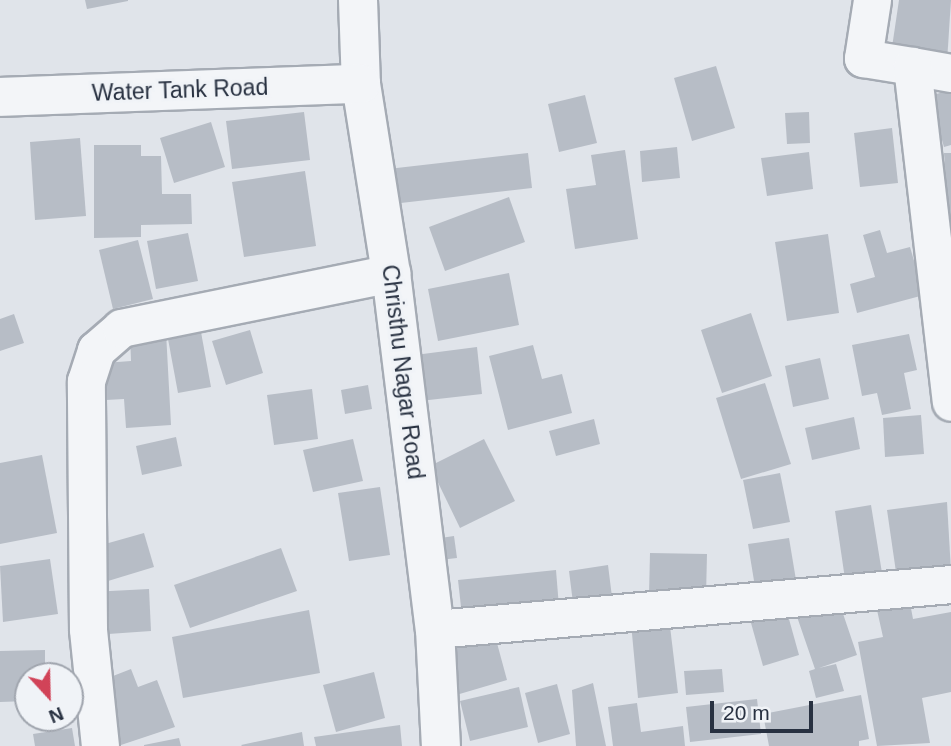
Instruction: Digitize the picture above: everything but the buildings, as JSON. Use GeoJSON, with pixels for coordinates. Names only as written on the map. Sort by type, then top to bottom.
{"type":"FeatureCollection","features":[{"type":"Feature","properties":{"kind":"street","name":"Christhu Nagar Road"},"geometry":{"type":"LineString","coordinates":[[358,0],[360,84],[391,274],[435,629],[441,746]]}},
{"type":"Feature","properties":{"kind":"street"},"geometry":{"type":"LineString","coordinates":[[872,0],[863,58],[951,74]]}},
{"type":"Feature","properties":{"kind":"street"},"geometry":{"type":"LineString","coordinates":[[912,66],[951,402]]}},
{"type":"Feature","properties":{"kind":"street","name":"Water Tank Road"},"geometry":{"type":"LineString","coordinates":[[0,97],[360,84]]}},
{"type":"Feature","properties":{"kind":"street"},"geometry":{"type":"LineString","coordinates":[[100,746],[88,629],[86,381],[96,349],[121,328],[391,274]]}},
{"type":"Feature","properties":{"kind":"street"},"geometry":{"type":"LineString","coordinates":[[435,629],[951,584]]}}]}
